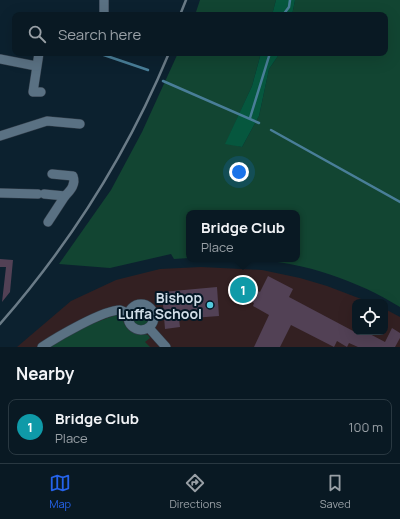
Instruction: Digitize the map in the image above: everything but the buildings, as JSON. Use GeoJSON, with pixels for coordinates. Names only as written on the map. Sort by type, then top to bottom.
{"type":"FeatureCollection","features":[{"type":"Feature","properties":{"kind":"street"},"geometry":{"type":"LineString","coordinates":[[104,0],[104,12]]}},
{"type":"Feature","properties":{"kind":"street"},"geometry":{"type":"LineString","coordinates":[[38,56],[33,92],[41,92]]}},
{"type":"Feature","properties":{"kind":"street"},"geometry":{"type":"LineString","coordinates":[[0,59],[36,66]]}},
{"type":"Feature","properties":{"kind":"street"},"geometry":{"type":"LineString","coordinates":[[0,136],[47,120],[80,124]]}},
{"type":"Feature","properties":{"kind":"street"},"geometry":{"type":"LineString","coordinates":[[48,222],[74,182],[73,176],[52,174]]}},
{"type":"Feature","properties":{"kind":"street"},"geometry":{"type":"LineString","coordinates":[[0,193],[65,196]]}},
{"type":"Feature","properties":{"kind":"street"},"geometry":{"type":"LineString","coordinates":[[128,314],[137,305],[141,304],[149,306],[152,309],[154,317],[149,328]]}},
{"type":"Feature","properties":{"kind":"street"},"geometry":{"type":"LineString","coordinates":[[42,347],[82,324],[112,311],[121,310],[128,314]]}},
{"type":"Feature","properties":{"kind":"street"},"geometry":{"type":"LineString","coordinates":[[128,314],[129,323],[136,329],[140,330],[149,328]]}},
{"type":"Feature","properties":{"kind":"street"},"geometry":{"type":"LineString","coordinates":[[149,328],[166,347]]}},
{"type":"Feature","properties":{"kind":"shaded area","name":"Bishop Luffa School"},"geometry":{"type":"Polygon","coordinates":[[[201,267],[262,270],[300,278],[327,286],[361,299],[352,299],[352,335],[388,335],[388,311],[400,317],[400,347],[17,347],[71,301],[116,280],[160,269],[201,267]]]}},
{"type":"Feature","properties":{"kind":"green space"},"geometry":{"type":"Polygon","coordinates":[[[200,0],[276,0],[273,12],[196,12],[200,0]]]}},
{"type":"Feature","properties":{"kind":"green space"},"geometry":{"type":"Polygon","coordinates":[[[276,0],[295,0],[293,12],[273,12],[276,0]]]}},
{"type":"Feature","properties":{"kind":"green space"},"geometry":{"type":"Polygon","coordinates":[[[295,0],[400,0],[400,307],[388,299],[329,274],[310,268],[278,262],[300,262],[300,210],[186,210],[186,258],[174,259],[171,254],[110,268],[59,264],[111,190],[142,132],[177,56],[260,56],[252,86],[226,143],[242,147],[259,116],[269,69],[278,56],[388,56],[388,12],[293,12],[295,0]]]}},
{"type":"Feature","properties":{"kind":"green space"},"geometry":{"type":"Polygon","coordinates":[[[260,56],[278,56],[269,69],[259,116],[242,147],[225,144],[252,86],[260,56]]]}},
{"type":"Feature","properties":{"kind":"green space"},"geometry":{"type":"Polygon","coordinates":[[[141,307],[148,310],[151,317],[148,324],[141,327],[134,324],[131,317],[134,310],[141,307]]]}},
{"type":"Feature","properties":{"kind":"green space"},"geometry":{"type":"Polygon","coordinates":[[[118,314],[129,330],[148,335],[150,338],[145,342],[150,347],[50,347],[81,328],[118,314]]]}},
{"type":"Feature","properties":{"kind":"waterway"},"geometry":{"type":"LineString","coordinates":[[285,12],[289,7],[290,0]]}},
{"type":"Feature","properties":{"kind":"waterway"},"geometry":{"type":"LineString","coordinates":[[107,56],[148,70]]}},
{"type":"Feature","properties":{"kind":"waterway"},"geometry":{"type":"LineString","coordinates":[[250,118],[269,56]]}},
{"type":"Feature","properties":{"kind":"waterway"},"geometry":{"type":"LineString","coordinates":[[163,81],[259,123]]}},
{"type":"Feature","properties":{"kind":"waterway"},"geometry":{"type":"LineString","coordinates":[[271,130],[400,202]]}},
{"type":"Feature","properties":{"kind":"railway"},"geometry":{"type":"LineString","coordinates":[[181,12],[186,0]]}},
{"type":"Feature","properties":{"kind":"railway"},"geometry":{"type":"LineString","coordinates":[[0,324],[50,262],[95,196],[135,126],[168,56]]}},
{"type":"Feature","properties":{"kind":"place","name":"Bridge Club"},"geometry":{"type":"Point","coordinates":[243,290]}},
{"type":"Feature","properties":{"kind":"place","name":"Bishop Luffa School"},"geometry":{"type":"Point","coordinates":[210,305]}}]}
